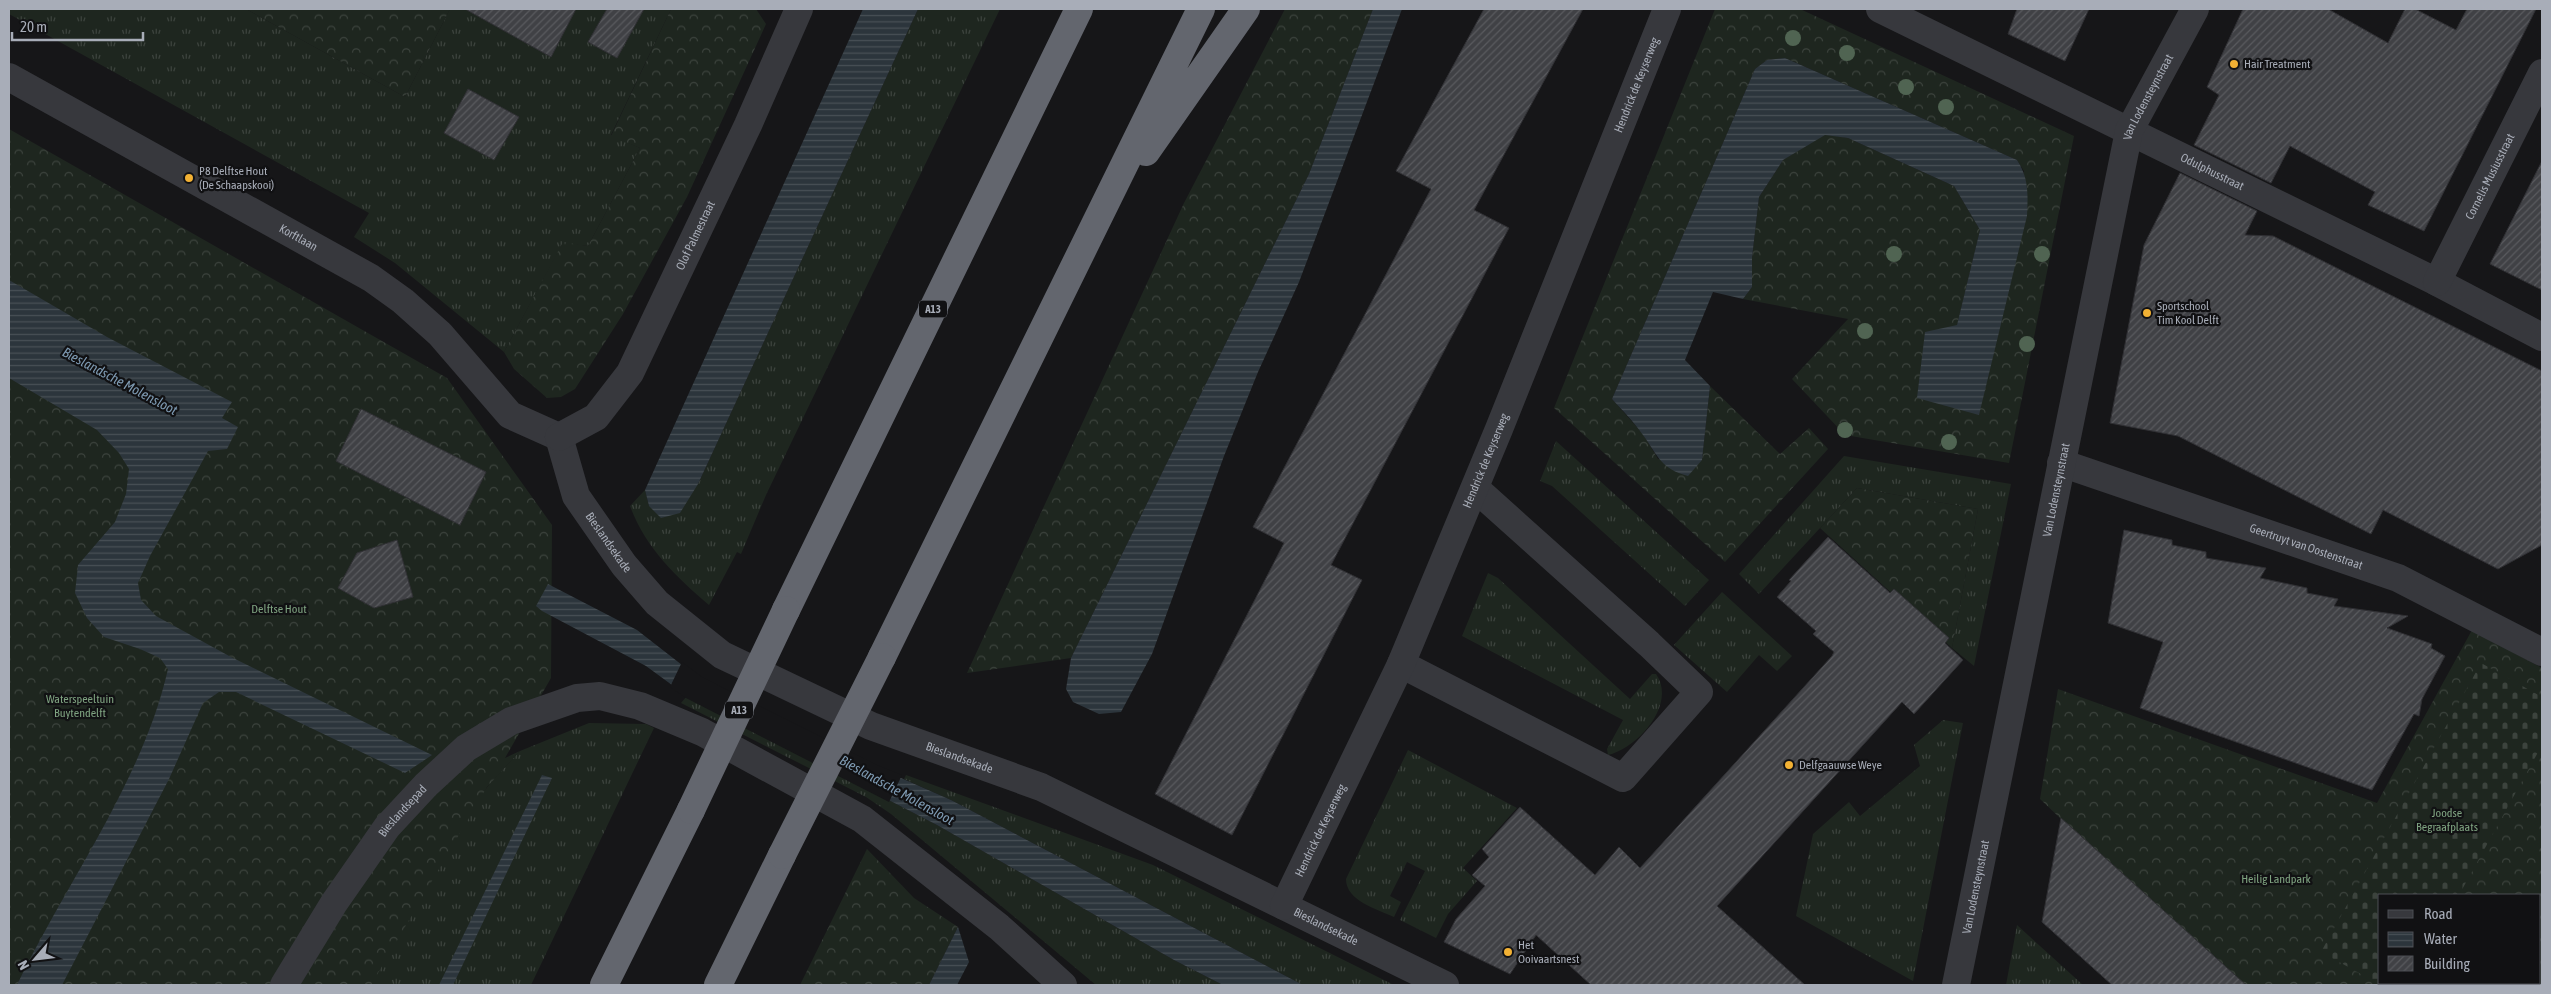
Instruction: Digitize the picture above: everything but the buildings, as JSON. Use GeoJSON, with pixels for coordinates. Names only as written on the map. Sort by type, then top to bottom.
{"type":"FeatureCollection","features":[{"type":"Feature","properties":{"kind":"highway","name":"A13"},"geometry":{"type":"LineString","coordinates":[[604,985],[691,810],[786,610],[1079,9]]}},
{"type":"Feature","properties":{"kind":"highway"},"geometry":{"type":"LineString","coordinates":[[718,985],[882,657],[1201,9]]}},
{"type":"Feature","properties":{"kind":"highway"},"geometry":{"type":"LineString","coordinates":[[1096,222],[1246,9]]}},
{"type":"Feature","properties":{"kind":"street","name":"Olof Palmestraat"},"geometry":{"type":"LineString","coordinates":[[559,437],[596,417],[630,373],[748,125],[799,9]]}},
{"type":"Feature","properties":{"kind":"street","name":"Hendrick de Keyserweg"},"geometry":{"type":"LineString","coordinates":[[1284,906],[1401,664],[1475,488],[1668,9]]}},
{"type":"Feature","properties":{"kind":"street","name":"Odulphusstraat"},"geometry":{"type":"LineString","coordinates":[[1880,9],[2437,282],[2542,337]]}},
{"type":"Feature","properties":{"kind":"street","name":"Van Lodensteynstraat"},"geometry":{"type":"LineString","coordinates":[[1956,985],[2129,131],[2195,9]]}},
{"type":"Feature","properties":{"kind":"street","name":"Cornelis Musiusstraat"},"geometry":{"type":"LineString","coordinates":[[2437,282],[2542,73]]}},
{"type":"Feature","properties":{"kind":"street","name":"Korftlaan"},"geometry":{"type":"LineString","coordinates":[[9,77],[371,278],[403,301],[440,334],[510,415],[559,437]]}},
{"type":"Feature","properties":{"kind":"street","name":"Bieslandsekade"},"geometry":{"type":"LineString","coordinates":[[559,437],[576,496],[624,565],[658,603],[722,655],[871,726],[1041,787],[1446,985]]}},
{"type":"Feature","properties":{"kind":"street","name":"Geertruyt van Oostenstraat"},"geometry":{"type":"LineString","coordinates":[[2061,463],[2398,578],[2542,652]]}},
{"type":"Feature","properties":{"kind":"street"},"geometry":{"type":"LineString","coordinates":[[1401,664],[1623,778],[1699,692],[1649,644],[1475,488]]}},
{"type":"Feature","properties":{"kind":"street","name":"Bieslandsepad"},"geometry":{"type":"LineString","coordinates":[[284,985],[334,902],[387,827],[426,785],[466,748],[511,721],[577,698],[600,696],[640,706],[702,732],[862,818],[1000,927],[1064,985]]}},
{"type":"Feature","properties":{"kind":"green space"},"geometry":{"type":"Polygon","coordinates":[[[9,9],[246,9],[405,97],[450,9],[671,9],[611,135],[640,148],[588,246],[563,243],[504,352],[395,263],[354,237],[369,213],[9,14],[9,9]]]}},
{"type":"Feature","properties":{"kind":"green space"},"geometry":{"type":"Polygon","coordinates":[[[246,9],[450,9],[405,97],[246,9]]]}},
{"type":"Feature","properties":{"kind":"green space"},"geometry":{"type":"Polygon","coordinates":[[[671,9],[756,9],[766,24],[687,197],[623,314],[575,389],[561,397],[547,398],[514,369],[504,352],[563,242],[588,246],[640,148],[611,136],[671,9]]]}},
{"type":"Feature","properties":{"kind":"green space"},"geometry":{"type":"Polygon","coordinates":[[[918,9],[1000,9],[766,495],[741,554],[737,552],[709,605],[673,572],[653,548],[636,521],[630,506],[645,490],[649,506],[698,484],[918,9]]]}},
{"type":"Feature","properties":{"kind":"green space"},"geometry":{"type":"Polygon","coordinates":[[[1285,9],[1373,9],[1309,174],[1071,658],[967,673],[1184,203],[1285,9]]]}},
{"type":"Feature","properties":{"kind":"green space"},"geometry":{"type":"Polygon","coordinates":[[[1715,9],[1800,9],[2074,136],[2009,463],[1845,435],[1792,379],[1848,319],[1743,299],[1752,287],[1752,258],[1759,197],[1783,160],[1825,134],[1848,138],[1954,186],[1980,230],[1957,326],[1978,415],[2024,171],[2017,160],[1785,58],[1767,60],[1755,69],[1612,399],[1643,434],[1658,459],[1702,460],[1710,386],[1780,454],[1809,428],[1828,449],[1725,562],[1554,408],[1715,9]]]}},
{"type":"Feature","properties":{"kind":"green space","name":"Delftse Hout"},"geometry":{"type":"Polygon","coordinates":[[[9,129],[447,378],[552,525],[551,678],[505,758],[520,751],[487,787],[371,985],[9,985],[9,129]]]}},
{"type":"Feature","properties":{"kind":"green space"},"geometry":{"type":"Polygon","coordinates":[[[1556,441],[1709,580],[1685,606],[1552,486],[1540,481],[1556,441]]]}},
{"type":"Feature","properties":{"kind":"green space"},"geometry":{"type":"Polygon","coordinates":[[[1844,456],[2011,484],[1974,666],[1952,648],[1978,509],[1857,488],[1759,594],[1739,574],[1844,456]]]}},
{"type":"Feature","properties":{"kind":"green space"},"geometry":{"type":"Polygon","coordinates":[[[1857,488],[1978,509],[1952,648],[1820,528],[1857,488]]]}},
{"type":"Feature","properties":{"kind":"green space"},"geometry":{"type":"Polygon","coordinates":[[[1488,573],[1498,578],[1630,699],[1652,674],[1656,674],[1661,686],[1662,698],[1658,711],[1642,734],[1631,744],[1620,751],[1608,755],[1607,749],[1623,720],[1462,636],[1488,573]]]}},
{"type":"Feature","properties":{"kind":"green space"},"geometry":{"type":"Polygon","coordinates":[[[1722,592],[1792,656],[1777,671],[1759,655],[1727,692],[1674,645],[1722,592]]]}},
{"type":"Feature","properties":{"kind":"green space","name":"Heilig Landpark"},"geometry":{"type":"Polygon","coordinates":[[[2472,630],[2542,668],[2542,985],[2236,985],[2040,799],[2058,689],[2377,803],[2472,630]]]}},
{"type":"Feature","properties":{"kind":"green space","name":"Joodse Begraafplaats"},"geometry":{"type":"Polygon","coordinates":[[[2481,663],[2542,697],[2542,745],[2460,894],[2378,894],[2378,983],[2321,952],[2481,663]]]}},
{"type":"Feature","properties":{"kind":"green space"},"geometry":{"type":"Polygon","coordinates":[[[687,696],[937,825],[1174,960],[1223,985],[1096,985],[891,814],[866,797],[681,703],[687,696]]]}},
{"type":"Feature","properties":{"kind":"green space"},"geometry":{"type":"Polygon","coordinates":[[[1943,720],[1963,723],[1913,981],[1796,916],[1813,834],[1849,802],[1860,816],[1920,766],[1914,745],[1943,720]]]}},
{"type":"Feature","properties":{"kind":"green space"},"geometry":{"type":"Polygon","coordinates":[[[589,723],[646,724],[654,728],[531,985],[369,985],[431,859],[492,781],[520,751],[589,723]]]}},
{"type":"Feature","properties":{"kind":"green space"},"geometry":{"type":"Polygon","coordinates":[[[1408,750],[1517,808],[1463,868],[1477,881],[1448,914],[1436,938],[1400,920],[1425,871],[1407,862],[1390,896],[1401,902],[1394,917],[1357,899],[1347,887],[1346,879],[1408,750]]]}},
{"type":"Feature","properties":{"kind":"green space"},"geometry":{"type":"Polygon","coordinates":[[[906,775],[1153,865],[1394,985],[1303,985],[951,800],[904,779],[906,775]]]}},
{"type":"Feature","properties":{"kind":"green space"},"geometry":{"type":"Polygon","coordinates":[[[867,849],[914,898],[958,927],[929,985],[800,985],[867,849]]]}},
{"type":"Feature","properties":{"kind":"green space"},"geometry":{"type":"Polygon","coordinates":[[[2017,925],[2083,985],[2006,985],[2017,925]]]}},
{"type":"Feature","properties":{"kind":"green space","name":"Joodse Begraafplaats"},"geometry":{"type":"Polygon","coordinates":[[[2379,984],[2410,984],[2409,985],[2379,984]]]}},
{"type":"Feature","properties":{"kind":"water"},"geometry":{"type":"Polygon","coordinates":[[[863,9],[918,9],[698,484],[680,513],[661,518],[649,506],[645,490],[863,9]]]}},
{"type":"Feature","properties":{"kind":"water"},"geometry":{"type":"Polygon","coordinates":[[[1373,9],[1402,9],[1299,282],[1258,372],[1224,456],[1152,654],[1121,712],[1099,714],[1073,702],[1066,689],[1071,658],[1309,174],[1373,9]]]}},
{"type":"Feature","properties":{"kind":"water"},"geometry":{"type":"Polygon","coordinates":[[[1785,58],[2017,160],[2026,180],[2027,216],[1979,415],[1917,398],[1925,332],[1957,325],[1980,230],[1954,186],[1848,138],[1825,135],[1783,160],[1759,197],[1752,258],[1752,287],[1743,299],[1713,292],[1685,360],[1710,386],[1702,460],[1688,476],[1672,470],[1661,461],[1636,425],[1612,399],[1755,69],[1767,60],[1785,58]]]}},
{"type":"Feature","properties":{"kind":"water","name":"Bieslandsche Molensloot"},"geometry":{"type":"Polygon","coordinates":[[[9,280],[107,337],[232,402],[222,418],[238,427],[227,449],[208,451],[150,556],[138,583],[141,600],[156,616],[231,657],[432,755],[405,773],[236,692],[219,692],[203,703],[169,779],[62,985],[17,985],[122,791],[141,751],[168,669],[160,658],[104,637],[87,618],[75,593],[78,565],[115,522],[126,494],[129,469],[119,453],[97,430],[9,378],[9,280]]]}},
{"type":"Feature","properties":{"kind":"water","name":"Bieslandsche Molensloot"},"geometry":{"type":"Polygon","coordinates":[[[548,584],[637,630],[700,679],[876,767],[951,800],[1303,985],[1223,985],[1174,960],[937,825],[687,696],[646,666],[542,611],[536,606],[548,584]]]}},
{"type":"Feature","properties":{"kind":"water"},"geometry":{"type":"Polygon","coordinates":[[[542,775],[552,778],[453,985],[439,985],[542,775]]]}},
{"type":"Feature","properties":{"kind":"water"},"geometry":{"type":"Polygon","coordinates":[[[958,927],[969,962],[957,985],[929,985],[958,927]]]}},
{"type":"Feature","properties":{"kind":"pier"},"geometry":{"type":"Polygon","coordinates":[[[682,662],[702,677],[877,765],[902,775],[889,802],[686,698],[670,687],[682,662]]]}},
{"type":"Feature","properties":{"kind":"place","name":"Hair Treatment"},"geometry":{"type":"Point","coordinates":[2234,64]}},
{"type":"Feature","properties":{"kind":"place","name":"P8 Delftse Hout (De Schaapskooi)"},"geometry":{"type":"Point","coordinates":[189,178]}},
{"type":"Feature","properties":{"kind":"place","name":"Sportschool Tim Kool Delft"},"geometry":{"type":"Point","coordinates":[2147,313]}},
{"type":"Feature","properties":{"kind":"place","name":"Delfgaauwse Weye"},"geometry":{"type":"Point","coordinates":[1789,765]}},
{"type":"Feature","properties":{"kind":"place","name":"Het Ooivaartsnest"},"geometry":{"type":"Point","coordinates":[1508,952]}},
{"type":"Feature","properties":{"kind":"park label","name":"Waterspeeltuin Buytendelft"},"geometry":{"type":"Point","coordinates":[80,706]}}]}
